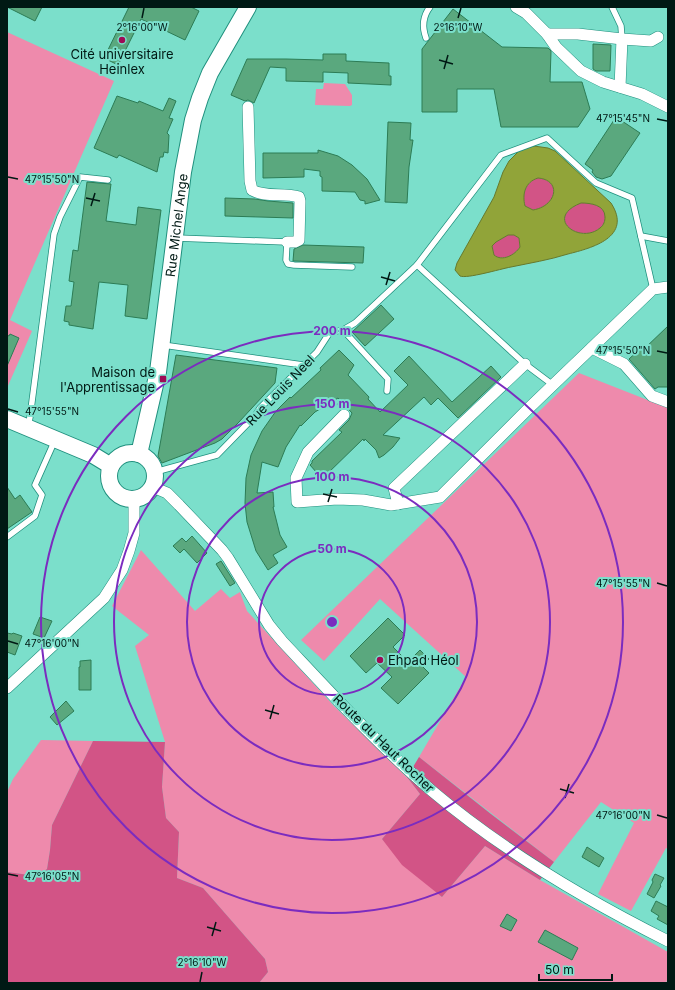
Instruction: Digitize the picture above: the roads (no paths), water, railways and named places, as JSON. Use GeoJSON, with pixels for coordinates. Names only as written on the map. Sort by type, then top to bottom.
{"type":"FeatureCollection","features":[{"type":"Feature","properties":{"kind":"street","name":"Rue Michel Ange"},"geometry":{"type":"LineString","coordinates":[[139,454],[158,372],[176,238],[183,172],[193,120],[210,73],[248,7]]}},
{"type":"Feature","properties":{"kind":"street"},"geometry":{"type":"LineString","coordinates":[[516,7],[526,13],[547,34],[556,47],[581,71],[603,82],[642,94],[668,107]]}},
{"type":"Feature","properties":{"kind":"street"},"geometry":{"type":"LineString","coordinates":[[547,34],[578,34],[651,41],[658,37]]}},
{"type":"Feature","properties":{"kind":"street"},"geometry":{"type":"LineString","coordinates":[[620,87],[622,39]]}},
{"type":"Feature","properties":{"kind":"street"},"geometry":{"type":"LineString","coordinates":[[248,107],[250,180],[252,190],[266,194],[299,197],[299,240],[295,242],[287,242]]}},
{"type":"Feature","properties":{"kind":"street"},"geometry":{"type":"LineString","coordinates":[[344,415],[308,452],[296,478],[297,502],[337,499],[363,500],[391,505],[440,498],[478,458],[653,290],[668,287]]}},
{"type":"Feature","properties":{"kind":"street"},"geometry":{"type":"LineString","coordinates":[[592,348],[624,364],[652,396],[668,402]]}},
{"type":"Feature","properties":{"kind":"street"},"geometry":{"type":"LineString","coordinates":[[398,504],[394,488],[525,364]]}},
{"type":"Feature","properties":{"kind":"street"},"geometry":{"type":"LineString","coordinates":[[7,419],[93,455],[111,466]]}},
{"type":"Feature","properties":{"kind":"street"},"geometry":{"type":"LineString","coordinates":[[127,453],[139,454],[149,461],[154,479],[144,496],[134,500],[122,497],[115,493],[108,477],[111,466],[120,456],[127,453]]}},
{"type":"Feature","properties":{"kind":"street","name":"Route du Haut Rocher"},"geometry":{"type":"LineString","coordinates":[[154,479],[222,550],[269,625],[282,641],[393,756],[432,791],[466,818],[523,859],[628,921],[668,941]]}},
{"type":"Feature","properties":{"kind":"street"},"geometry":{"type":"LineString","coordinates":[[7,688],[104,598],[122,570],[134,534],[134,500]]}},
{"type":"Feature","properties":{"kind":"lane"},"geometry":{"type":"LineString","coordinates":[[426,38],[423,31],[423,22],[426,12],[430,7]]}},
{"type":"Feature","properties":{"kind":"lane"},"geometry":{"type":"LineString","coordinates":[[612,7],[621,26],[622,39]]}},
{"type":"Feature","properties":{"kind":"lane","name":"Rue Louis Neel"},"geometry":{"type":"LineString","coordinates":[[154,479],[217,455],[255,416],[260,408],[317,352],[330,332],[343,330],[355,323],[417,265],[501,155],[547,138],[596,182],[632,198],[641,236]]}},
{"type":"Feature","properties":{"kind":"lane"},"geometry":{"type":"LineString","coordinates":[[27,428],[30,417],[54,234],[60,216],[80,177],[82,176],[108,180]]}},
{"type":"Feature","properties":{"kind":"lane"},"geometry":{"type":"LineString","coordinates":[[653,290],[641,236],[668,241]]}},
{"type":"Feature","properties":{"kind":"lane"},"geometry":{"type":"LineString","coordinates":[[176,238],[287,242],[286,260],[288,264],[352,267]]}},
{"type":"Feature","properties":{"kind":"lane"},"geometry":{"type":"LineString","coordinates":[[417,265],[525,364],[553,385]]}},
{"type":"Feature","properties":{"kind":"lane"},"geometry":{"type":"LineString","coordinates":[[343,330],[388,379],[387,391]]}},
{"type":"Feature","properties":{"kind":"lane"},"geometry":{"type":"LineString","coordinates":[[162,345],[303,366]]}},
{"type":"Feature","properties":{"kind":"lane"},"geometry":{"type":"LineString","coordinates":[[7,537],[34,516],[42,495],[35,485],[55,439]]}},
{"type":"Feature","properties":{"kind":"place","name":"Cité universitaire Heinlex"},"geometry":{"type":"Point","coordinates":[122,40]}},
{"type":"Feature","properties":{"kind":"place","name":"Maison de l'Apprentissage"},"geometry":{"type":"Point","coordinates":[163,379]}},
{"type":"Feature","properties":{"kind":"place","name":"Ehpad Héol"},"geometry":{"type":"Point","coordinates":[380,660]}}]}
